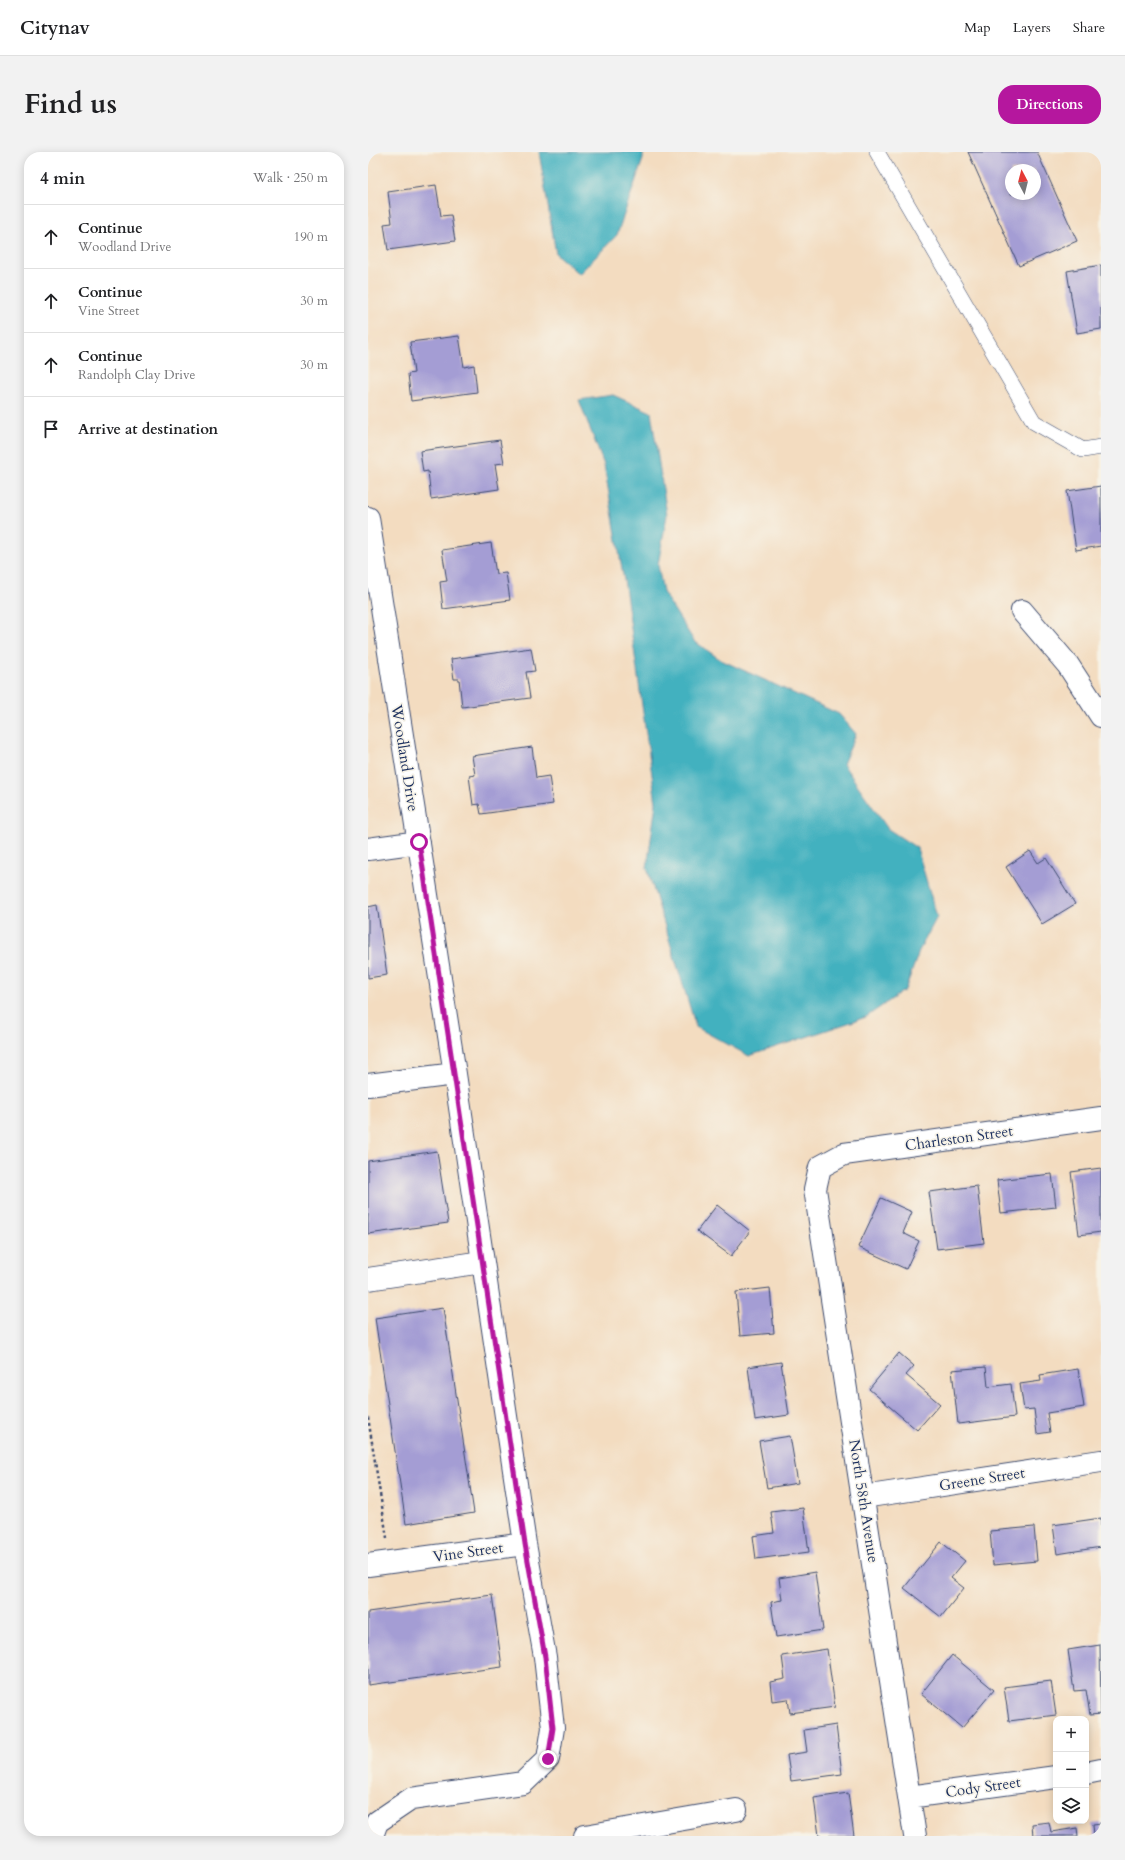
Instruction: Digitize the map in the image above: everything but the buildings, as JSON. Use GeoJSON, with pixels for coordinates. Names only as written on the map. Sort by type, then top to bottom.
{"type":"FeatureCollection","features":[{"type":"Feature","properties":{"kind":"street","name":"Woodland Drive"},"geometry":{"type":"LineString","coordinates":[[368,518],[455,1074],[525,1544]]}},
{"type":"Feature","properties":{"kind":"street"},"geometry":{"type":"LineString","coordinates":[[1022,611],[1068,665],[1101,716]]}},
{"type":"Feature","properties":{"kind":"street"},"geometry":{"type":"LineString","coordinates":[[368,849],[419,842]]}},
{"type":"Feature","properties":{"kind":"street"},"geometry":{"type":"LineString","coordinates":[[368,1085],[455,1074]]}},
{"type":"Feature","properties":{"kind":"street","name":"Charleston Street"},"geometry":{"type":"LineString","coordinates":[[820,1167],[844,1154],[1101,1118]]}},
{"type":"Feature","properties":{"kind":"street","name":"North 58th Avenue"},"geometry":{"type":"LineString","coordinates":[[820,1167],[815,1189],[915,1836]]}},
{"type":"Feature","properties":{"kind":"street"},"geometry":{"type":"LineString","coordinates":[[368,1279],[482,1262]]}},
{"type":"Feature","properties":{"kind":"street","name":"Greene Street"},"geometry":{"type":"LineString","coordinates":[[863,1497],[1101,1461]]}},
{"type":"Feature","properties":{"kind":"street","name":"Vine Street"},"geometry":{"type":"LineString","coordinates":[[368,1565],[525,1544],[545,1657],[553,1728],[548,1759],[523,1783],[411,1799],[377,1822],[372,1836]]}},
{"type":"Feature","properties":{"kind":"street"},"geometry":{"type":"LineString","coordinates":[[1089,1772],[1101,1770]]}},
{"type":"Feature","properties":{"kind":"street","name":"Cody Street"},"geometry":{"type":"LineString","coordinates":[[910,1797],[1053,1777]]}},
{"type":"Feature","properties":{"kind":"street"},"geometry":{"type":"LineString","coordinates":[[585,1836],[736,1810]]}},
{"type":"Feature","properties":{"kind":"lane"},"geometry":{"type":"LineString","coordinates":[[877,152],[1034,422],[1083,450],[1101,447]]}},
{"type":"Feature","properties":{"kind":"path"},"geometry":{"type":"LineString","coordinates":[[368,1417],[387,1538]]}},
{"type":"Feature","properties":{"kind":"water"},"geometry":{"type":"Polygon","coordinates":[[[539,152],[643,152],[643,159],[617,235],[579,274],[556,254],[539,152]]]}},
{"type":"Feature","properties":{"kind":"water"},"geometry":{"type":"Polygon","coordinates":[[[613,395],[651,412],[667,515],[658,565],[663,592],[694,641],[721,660],[839,714],[856,734],[843,764],[888,829],[917,848],[937,917],[920,949],[905,990],[866,1017],[749,1056],[696,1027],[647,868],[656,803],[625,586],[604,465],[579,400],[613,395]]]}},
{"type":"Feature","properties":{"kind":"route"},"geometry":{"type":"LineString","coordinates":[[419,842],[525,1544],[545,1657],[553,1728],[548,1759]]}}]}
